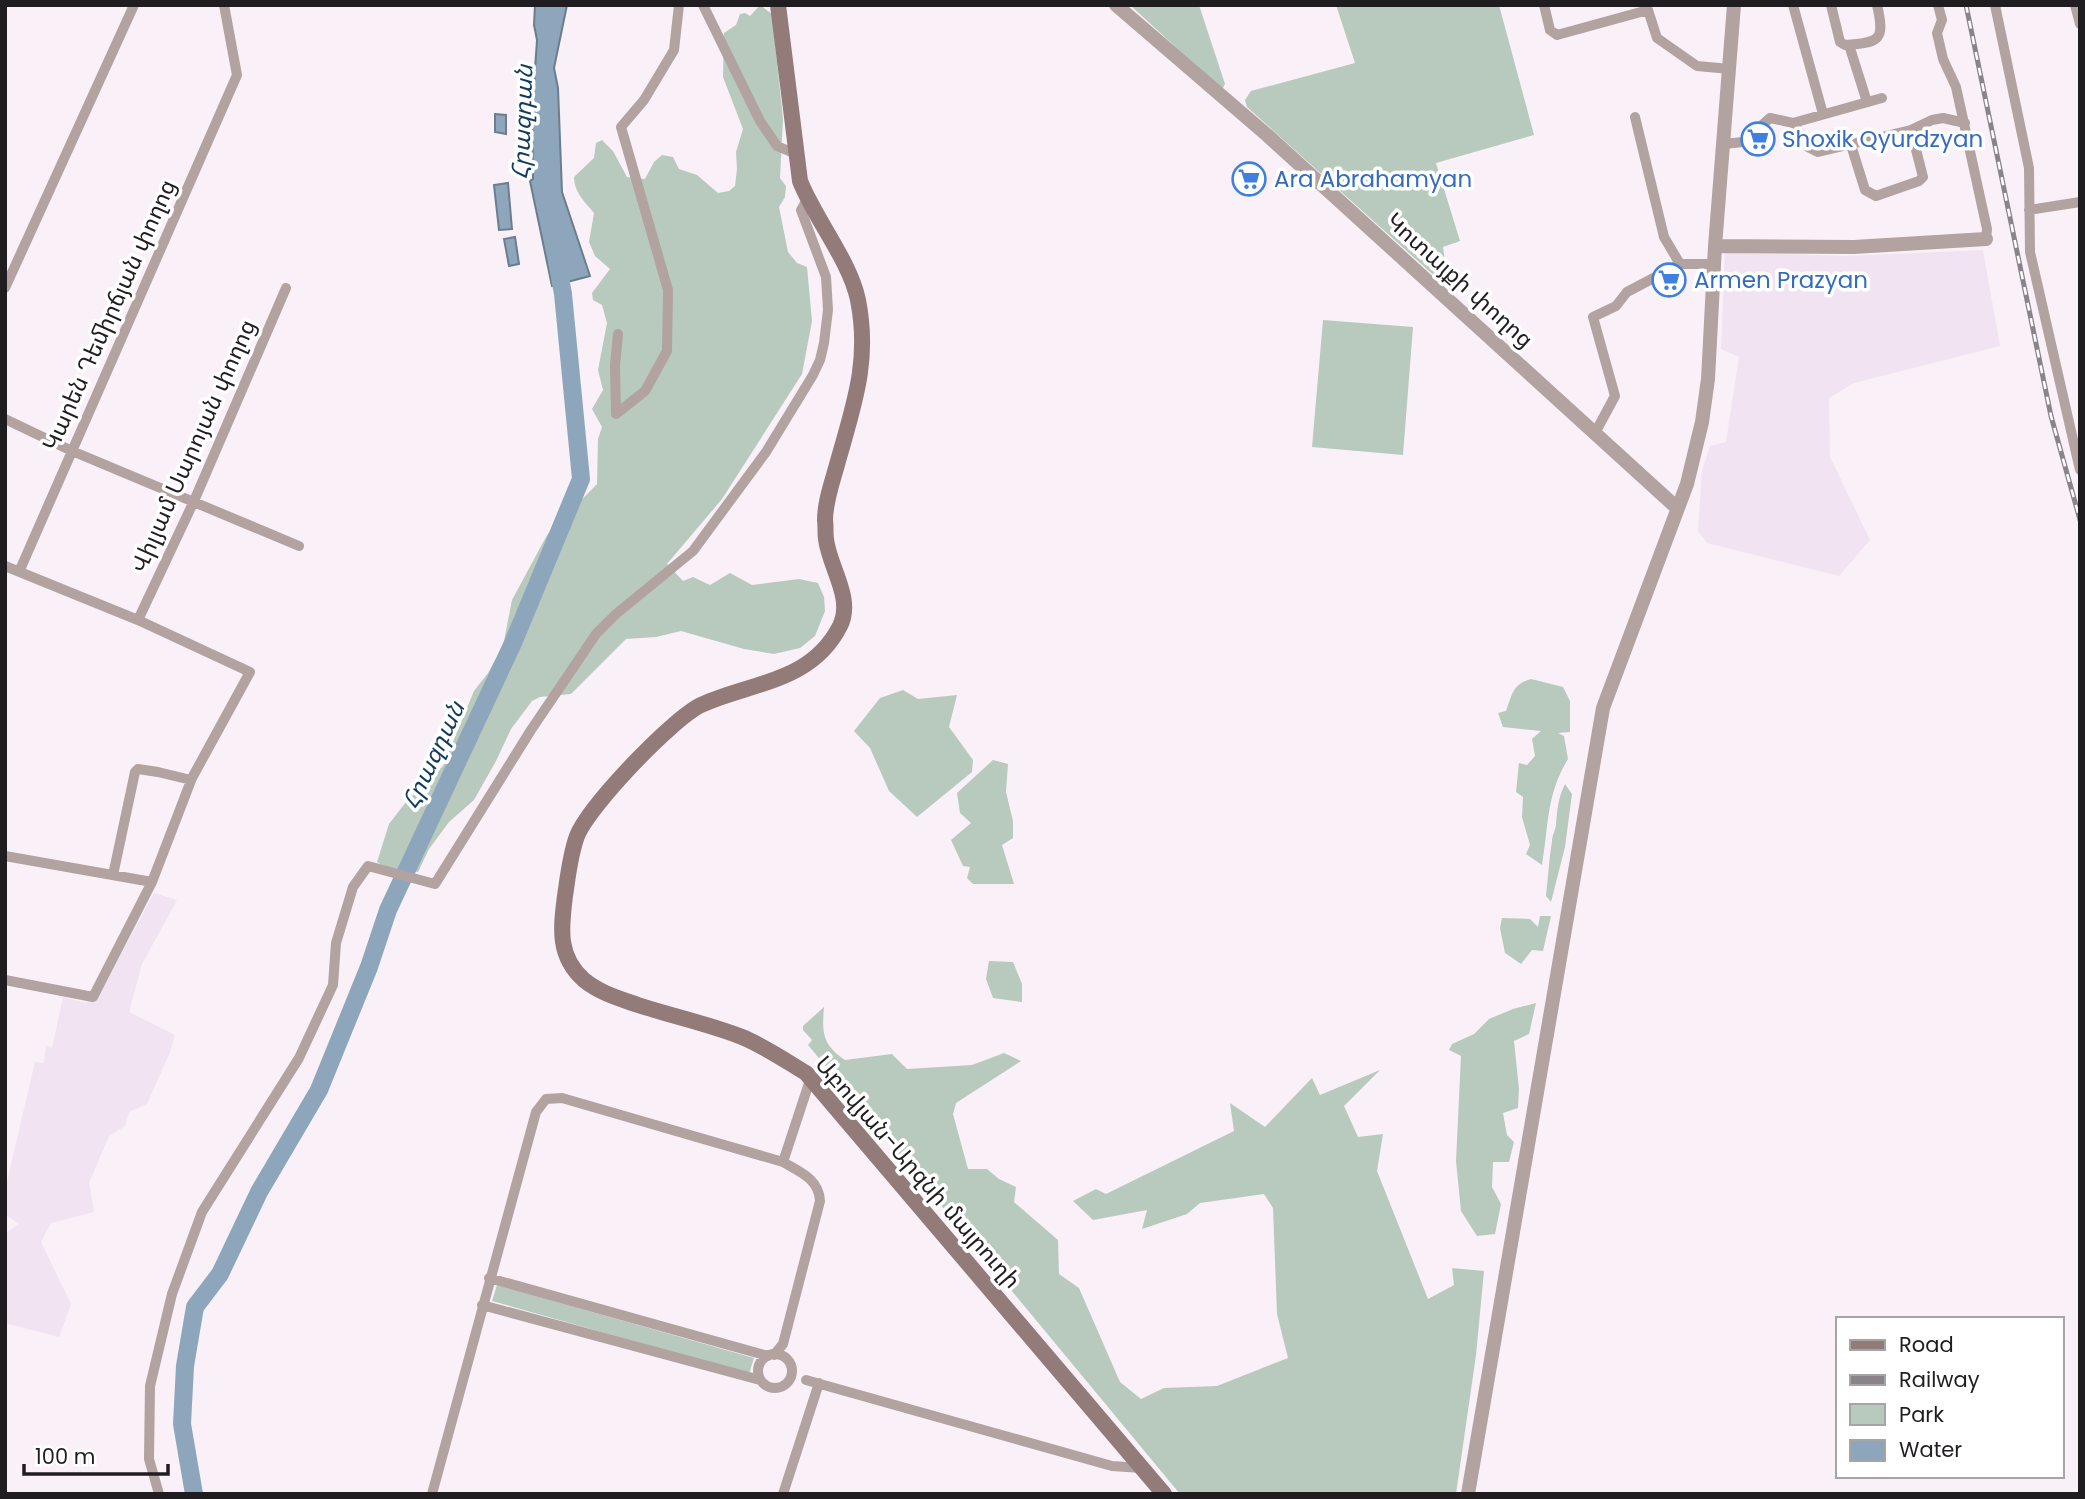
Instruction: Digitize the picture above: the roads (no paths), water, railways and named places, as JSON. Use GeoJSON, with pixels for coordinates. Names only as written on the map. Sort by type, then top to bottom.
{"type":"FeatureCollection","features":[{"type":"Feature","properties":{"kind":"main road","name":"Աբովյան-Արզնի մայրուղի"},"geometry":{"type":"LineString","coordinates":[[778,5],[800,181],[807,200],[837,251],[858,297],[862,323],[862,375],[825,514],[825,539],[845,610],[839,627],[829,642],[807,663],[782,678],[701,705],[678,720],[595,807],[578,835],[568,870],[560,935],[567,961],[582,979],[603,993],[744,1038],[811,1077],[1164,1494]]}},
{"type":"Feature","properties":{"kind":"street"},"geometry":{"type":"LineString","coordinates":[[5,288],[134,5]]}},
{"type":"Feature","properties":{"kind":"street","name":"Կարեն Դեմիրճյան փողոց"},"geometry":{"type":"LineString","coordinates":[[19,572],[237,75],[224,5]]}},
{"type":"Feature","properties":{"kind":"street"},"geometry":{"type":"LineString","coordinates":[[618,334],[615,365],[616,414],[645,391],[667,351],[668,290],[621,127],[644,100],[674,50],[680,5]]}},
{"type":"Feature","properties":{"kind":"street"},"geometry":{"type":"LineString","coordinates":[[703,5],[760,121],[776,146],[796,154]]}},
{"type":"Feature","properties":{"kind":"street","name":"Կոտայքի փողոց"},"geometry":{"type":"LineString","coordinates":[[1116,5],[1275,142],[1676,508]]}},
{"type":"Feature","properties":{"kind":"street"},"geometry":{"type":"LineString","coordinates":[[1544,5],[1550,30],[1557,35],[1648,10],[1657,38],[1697,66],[1730,69]]}},
{"type":"Feature","properties":{"kind":"street"},"geometry":{"type":"LineString","coordinates":[[1468,1494],[1604,708],[1690,475],[1702,422],[1708,379],[1713,264],[1734,5]]}},
{"type":"Feature","properties":{"kind":"street"},"geometry":{"type":"LineString","coordinates":[[1793,5],[1823,114]]}},
{"type":"Feature","properties":{"kind":"street"},"geometry":{"type":"LineString","coordinates":[[1831,5],[1840,42],[1849,45],[1881,35],[1877,5]]}},
{"type":"Feature","properties":{"kind":"street"},"geometry":{"type":"LineString","coordinates":[[1715,246],[1854,247],[1986,239],[1987,229],[1965,123],[1956,87],[1943,59],[1937,33],[1942,20],[1938,5]]}},
{"type":"Feature","properties":{"kind":"street"},"geometry":{"type":"LineString","coordinates":[[1995,5],[2029,168],[2029,252],[2080,470]]}},
{"type":"Feature","properties":{"kind":"street"},"geometry":{"type":"LineString","coordinates":[[2075,5],[2080,24]]}},
{"type":"Feature","properties":{"kind":"street"},"geometry":{"type":"LineString","coordinates":[[1849,45],[1867,102]]}},
{"type":"Feature","properties":{"kind":"street"},"geometry":{"type":"LineString","coordinates":[[1724,144],[1743,142],[1770,118],[1793,122],[1882,98]]}},
{"type":"Feature","properties":{"kind":"street"},"geometry":{"type":"LineString","coordinates":[[1635,117],[1664,237],[1680,264]]}},
{"type":"Feature","properties":{"kind":"street"},"geometry":{"type":"LineString","coordinates":[[1793,122],[1802,139],[1812,150],[1818,152],[1911,130],[1932,120],[1943,118],[1965,123]]}},
{"type":"Feature","properties":{"kind":"street"},"geometry":{"type":"LineString","coordinates":[[1852,145],[1865,190],[1876,196],[1919,181],[1923,177],[1911,130]]}},
{"type":"Feature","properties":{"kind":"street"},"geometry":{"type":"LineString","coordinates":[[159,1494],[149,1459],[150,1386],[172,1294],[202,1212],[299,1058],[333,985],[336,943],[353,887],[368,866],[435,884],[531,730],[596,634],[616,614],[693,551],[766,452],[813,375],[824,343],[828,310],[826,277],[801,210],[807,200]]}},
{"type":"Feature","properties":{"kind":"street"},"geometry":{"type":"LineString","coordinates":[[2029,210],[2080,202]]}},
{"type":"Feature","properties":{"kind":"street"},"geometry":{"type":"LineString","coordinates":[[1595,433],[1615,396],[1592,317],[1616,306],[1627,292],[1680,264],[1713,264]]}},
{"type":"Feature","properties":{"kind":"street","name":"Վիլյամ Սարոյան փողոց"},"geometry":{"type":"LineString","coordinates":[[138,620],[194,501],[286,288]]}},
{"type":"Feature","properties":{"kind":"street"},"geometry":{"type":"LineString","coordinates":[[5,419],[72,451],[299,546]]}},
{"type":"Feature","properties":{"kind":"street"},"geometry":{"type":"LineString","coordinates":[[5,566],[138,620],[250,672],[191,780],[152,882],[93,997],[5,980]]}},
{"type":"Feature","properties":{"kind":"street"},"geometry":{"type":"LineString","coordinates":[[113,875],[135,772],[138,769],[191,780]]}},
{"type":"Feature","properties":{"kind":"street"},"geometry":{"type":"LineString","coordinates":[[5,856],[152,882]]}},
{"type":"Feature","properties":{"kind":"street"},"geometry":{"type":"LineString","coordinates":[[783,1162],[811,1077]]}},
{"type":"Feature","properties":{"kind":"street"},"geometry":{"type":"LineString","coordinates":[[432,1494],[536,1112],[546,1099],[562,1098],[783,1162],[813,1180],[820,1192],[820,1201],[783,1344],[776,1356],[759,1365],[760,1380]]}},
{"type":"Feature","properties":{"kind":"street"},"geometry":{"type":"LineString","coordinates":[[482,1305],[760,1380],[770,1388],[784,1386],[792,1375],[792,1367],[776,1356],[489,1278]]}},
{"type":"Feature","properties":{"kind":"street"},"geometry":{"type":"LineString","coordinates":[[806,1380],[1112,1466],[1142,1468]]}},
{"type":"Feature","properties":{"kind":"street"},"geometry":{"type":"LineString","coordinates":[[783,1494],[819,1383]]}},
{"type":"Feature","properties":{"kind":"water"},"geometry":{"type":"Polygon","coordinates":[[[535,5],[567,5],[554,68],[558,88],[562,192],[590,276],[552,286],[530,181],[533,179],[532,113],[537,40],[534,25],[535,5]]]}},
{"type":"Feature","properties":{"kind":"water"},"geometry":{"type":"Polygon","coordinates":[[[495,114],[506,115],[506,134],[495,132],[495,114]]]}},
{"type":"Feature","properties":{"kind":"water"},"geometry":{"type":"Polygon","coordinates":[[[508,183],[512,229],[499,230],[494,185],[508,183]]]}},
{"type":"Feature","properties":{"kind":"water"},"geometry":{"type":"Polygon","coordinates":[[[515,237],[519,264],[509,266],[504,239],[515,237]]]}},
{"type":"Feature","properties":{"kind":"waterway","name":"Հրազդան"},"geometry":{"type":"LineString","coordinates":[[194,1494],[182,1424],[185,1366],[195,1307],[220,1274],[259,1192],[319,1090],[369,967],[388,910],[513,643],[581,479],[563,294],[557,261]]}},
{"type":"Feature","properties":{"kind":"railway"},"geometry":{"type":"LineString","coordinates":[[1966,5],[2051,416],[2080,520]]}},
{"type":"Feature","properties":{"kind":"place","name":"Shoxik Qyurdzyan"},"geometry":{"type":"Point","coordinates":[1758,139]}},
{"type":"Feature","properties":{"kind":"place","name":"Ara Abrahamyan"},"geometry":{"type":"Point","coordinates":[1249,179]}},
{"type":"Feature","properties":{"kind":"place","name":"Armen Prazyan"},"geometry":{"type":"Point","coordinates":[1669,280]}}]}
